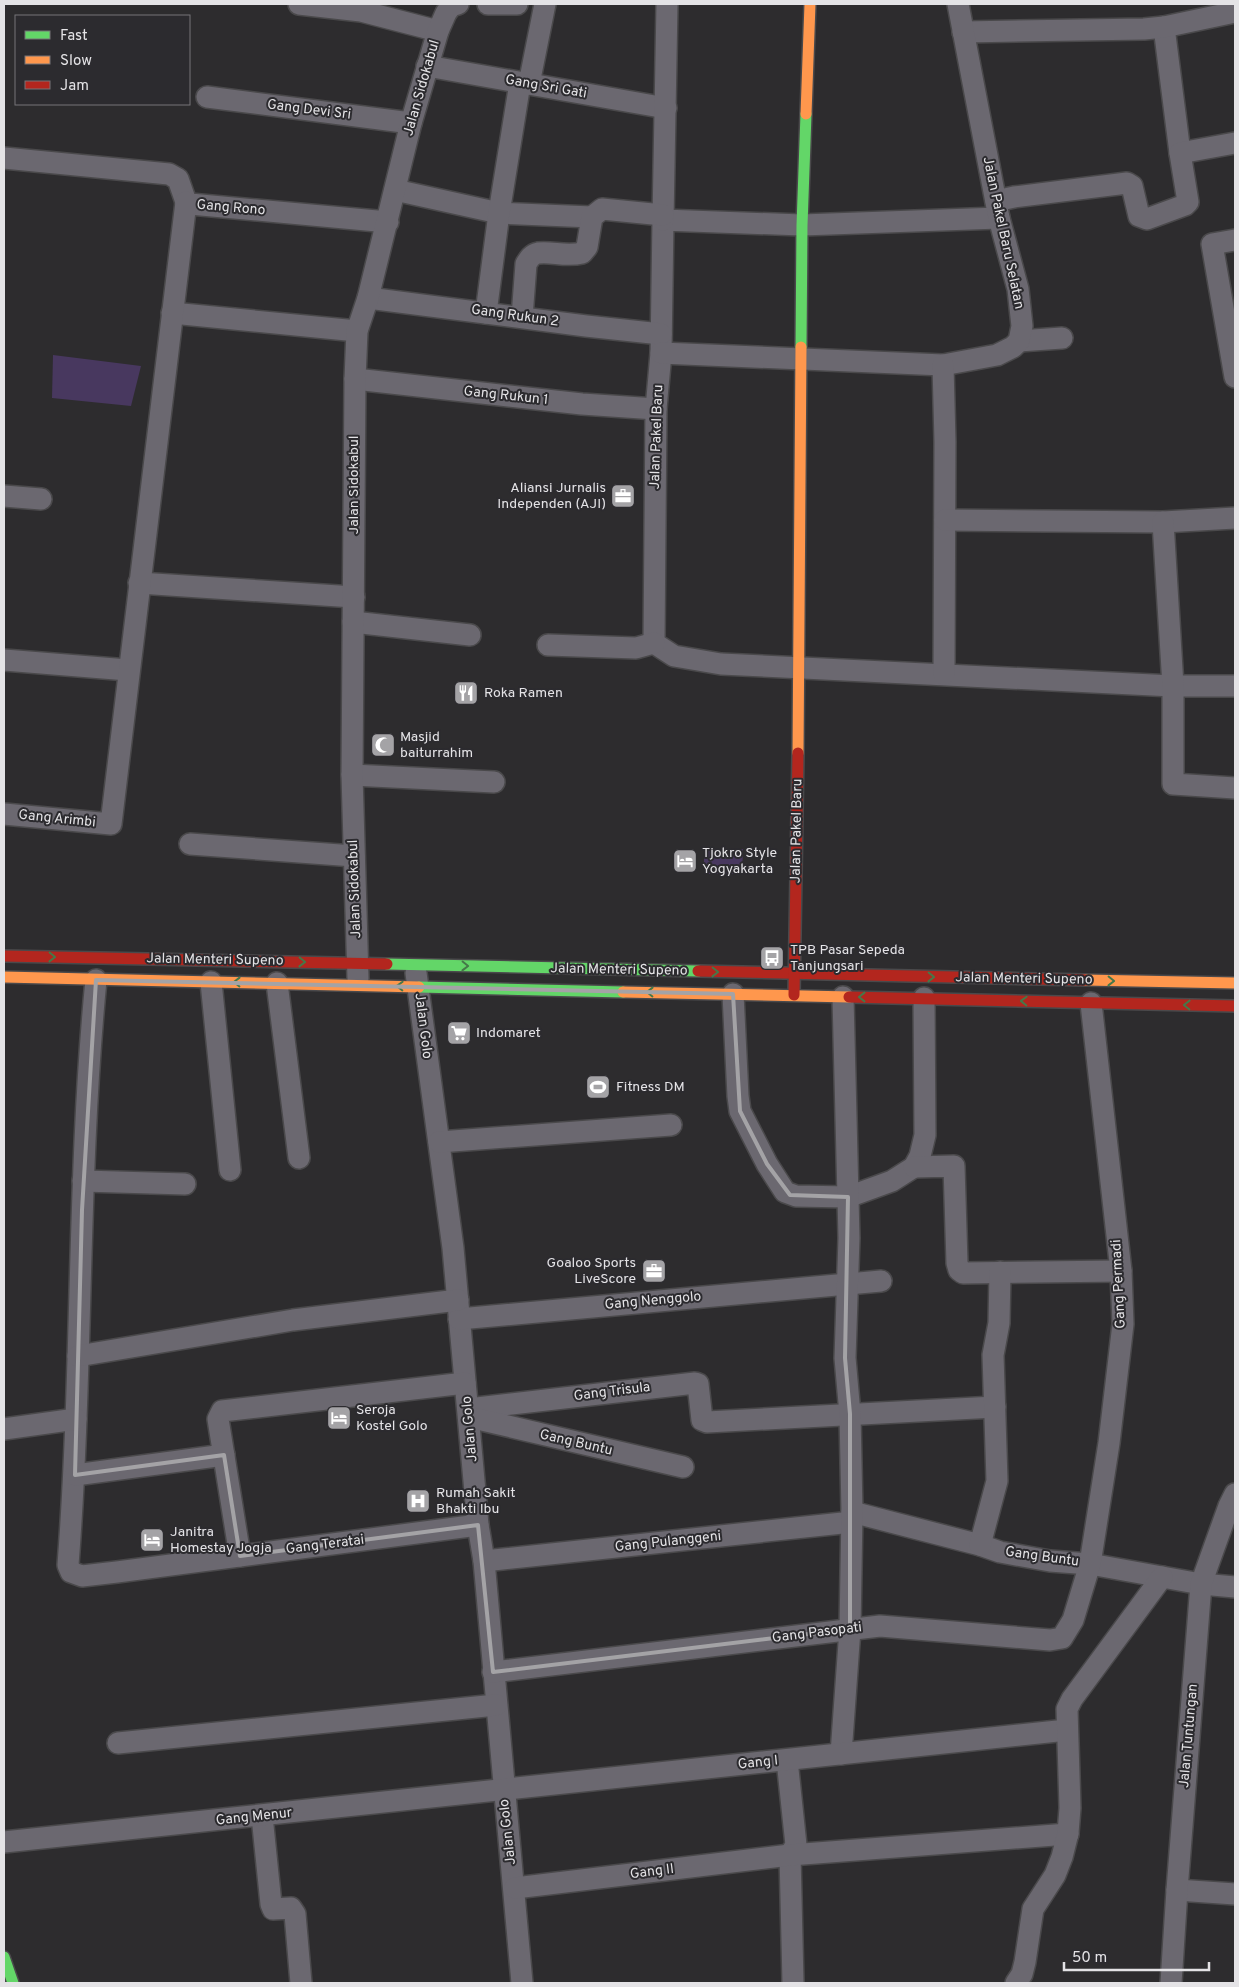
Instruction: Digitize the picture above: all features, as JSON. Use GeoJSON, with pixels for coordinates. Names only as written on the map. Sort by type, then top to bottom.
{"type":"FeatureCollection","features":[{"type":"Feature","properties":{"kind":"main road","name":"Jalan Pakel Baru"},"geometry":{"type":"LineString","coordinates":[[794,995],[800,667],[802,225],[810,4]]}},
{"type":"Feature","properties":{"kind":"main road","name":"Jalan Menteri Supeno"},"geometry":{"type":"LineString","coordinates":[[4,956],[1235,984]]}},
{"type":"Feature","properties":{"kind":"main road","name":"Jalan Menteri Supeno"},"geometry":{"type":"LineString","coordinates":[[4,977],[1235,1006]]}},
{"type":"Feature","properties":{"kind":"main road"},"geometry":{"type":"LineString","coordinates":[[4,1957],[13,1983]]}},
{"type":"Feature","properties":{"kind":"street"},"geometry":{"type":"LineString","coordinates":[[298,4],[361,11],[438,31]]}},
{"type":"Feature","properties":{"kind":"street","name":"Jalan Sidokabul"},"geometry":{"type":"LineString","coordinates":[[358,985],[352,775],[357,331],[368,298],[427,66],[446,13],[451,6],[458,4]]}},
{"type":"Feature","properties":{"kind":"street"},"geometry":{"type":"LineString","coordinates":[[488,4],[517,4]]}},
{"type":"Feature","properties":{"kind":"street"},"geometry":{"type":"LineString","coordinates":[[486,312],[499,213],[525,83],[544,4]]}},
{"type":"Feature","properties":{"kind":"street","name":"Jalan Pakel Baru"},"geometry":{"type":"LineString","coordinates":[[654,644],[656,409],[661,343],[667,4]]}},
{"type":"Feature","properties":{"kind":"street","name":"Jalan Pakel Baru Selatan"},"geometry":{"type":"LineString","coordinates":[[958,4],[997,210],[1018,290],[1022,326],[1019,341]]}},
{"type":"Feature","properties":{"kind":"street"},"geometry":{"type":"LineString","coordinates":[[963,32],[1126,30],[1164,26],[1235,12]]}},
{"type":"Feature","properties":{"kind":"street"},"geometry":{"type":"LineString","coordinates":[[395,190],[499,213],[592,217],[602,209],[663,218],[802,225],[997,210],[1127,183],[1132,186],[1139,216],[1147,219],[1185,205],[1188,202],[1164,26]]}},
{"type":"Feature","properties":{"kind":"street","name":"Gang Sri Gati"},"geometry":{"type":"LineString","coordinates":[[427,66],[666,108]]}},
{"type":"Feature","properties":{"kind":"street","name":"Gang Devi Sri"},"geometry":{"type":"LineString","coordinates":[[207,97],[411,123]]}},
{"type":"Feature","properties":{"kind":"street"},"geometry":{"type":"LineString","coordinates":[[1180,153],[1235,143]]}},
{"type":"Feature","properties":{"kind":"street","name":"Gang Rono"},"geometry":{"type":"LineString","coordinates":[[4,158],[169,174],[178,178],[186,202],[388,222]]}},
{"type":"Feature","properties":{"kind":"street"},"geometry":{"type":"LineString","coordinates":[[4,660],[128,670],[186,202]]}},
{"type":"Feature","properties":{"kind":"street"},"geometry":{"type":"LineString","coordinates":[[522,317],[526,264],[531,256],[537,253],[563,255],[582,253],[587,247],[592,217]]}},
{"type":"Feature","properties":{"kind":"street"},"geometry":{"type":"LineString","coordinates":[[1235,240],[1212,244],[1235,376]]}},
{"type":"Feature","properties":{"kind":"street","name":"Gang Rukun 2"},"geometry":{"type":"LineString","coordinates":[[368,298],[522,317],[661,343]]}},
{"type":"Feature","properties":{"kind":"street"},"geometry":{"type":"LineString","coordinates":[[172,314],[357,331]]}},
{"type":"Feature","properties":{"kind":"street"},"geometry":{"type":"LineString","coordinates":[[661,343],[802,359],[943,365],[997,355],[1013,347],[1019,341],[1062,338]]}},
{"type":"Feature","properties":{"kind":"street"},"geometry":{"type":"LineString","coordinates":[[943,365],[944,674]]}},
{"type":"Feature","properties":{"kind":"street","name":"Gang Rukun 1"},"geometry":{"type":"LineString","coordinates":[[355,379],[582,404],[656,409]]}},
{"type":"Feature","properties":{"kind":"street"},"geometry":{"type":"LineString","coordinates":[[4,496],[42,500]]}},
{"type":"Feature","properties":{"kind":"street"},"geometry":{"type":"LineString","coordinates":[[945,520],[1163,522],[1235,518]]}},
{"type":"Feature","properties":{"kind":"street"},"geometry":{"type":"LineString","coordinates":[[1163,522],[1173,686],[1173,784],[1235,788]]}},
{"type":"Feature","properties":{"kind":"street"},"geometry":{"type":"LineString","coordinates":[[139,583],[354,597]]}},
{"type":"Feature","properties":{"kind":"street"},"geometry":{"type":"LineString","coordinates":[[354,622],[470,635]]}},
{"type":"Feature","properties":{"kind":"street"},"geometry":{"type":"LineString","coordinates":[[548,645],[636,648],[654,644],[674,656],[721,664],[1173,686],[1235,686]]}},
{"type":"Feature","properties":{"kind":"street","name":"Gang Arimbi"},"geometry":{"type":"LineString","coordinates":[[4,814],[111,824],[128,670]]}},
{"type":"Feature","properties":{"kind":"street"},"geometry":{"type":"LineString","coordinates":[[352,775],[494,782]]}},
{"type":"Feature","properties":{"kind":"street"},"geometry":{"type":"LineString","coordinates":[[190,844],[354,856]]}},
{"type":"Feature","properties":{"kind":"street","name":"Jalan Golo"},"geometry":{"type":"LineString","coordinates":[[414,965],[458,1309],[478,1525],[484,1561],[504,1790],[515,1888],[522,1983]]}},
{"type":"Feature","properties":{"kind":"street"},"geometry":{"type":"LineString","coordinates":[[96,980],[83,1181],[75,1475],[224,1455]]}},
{"type":"Feature","properties":{"kind":"street"},"geometry":{"type":"LineString","coordinates":[[210,982],[230,1170]]}},
{"type":"Feature","properties":{"kind":"street"},"geometry":{"type":"LineString","coordinates":[[278,983],[299,1158]]}},
{"type":"Feature","properties":{"kind":"street"},"geometry":{"type":"LineString","coordinates":[[733,994],[740,1111],[767,1164],[785,1192],[790,1195],[848,1197],[887,1184],[914,1167],[920,1156],[925,1135],[924,998]]}},
{"type":"Feature","properties":{"kind":"street"},"geometry":{"type":"LineString","coordinates":[[842,1754],[850,1629],[852,1517],[850,1414],[845,1358],[849,1238],[843,997]]}},
{"type":"Feature","properties":{"kind":"street","name":"Gang Permadi"},"geometry":{"type":"LineString","coordinates":[[1090,1564],[1109,1443],[1123,1324],[1121,1271],[1091,1003]]}},
{"type":"Feature","properties":{"kind":"street"},"geometry":{"type":"LineString","coordinates":[[438,1142],[672,1125]]}},
{"type":"Feature","properties":{"kind":"street"},"geometry":{"type":"LineString","coordinates":[[914,1167],[954,1166],[957,1263],[959,1270],[963,1272],[1121,1271]]}},
{"type":"Feature","properties":{"kind":"street"},"geometry":{"type":"LineString","coordinates":[[83,1181],[185,1184]]}},
{"type":"Feature","properties":{"kind":"street"},"geometry":{"type":"LineString","coordinates":[[980,1545],[997,1481],[993,1355],[999,1322],[1000,1272]]}},
{"type":"Feature","properties":{"kind":"street","name":"Gang Nenggolo"},"geometry":{"type":"LineString","coordinates":[[78,1356],[294,1320],[881,1281]]}},
{"type":"Feature","properties":{"kind":"street"},"geometry":{"type":"LineString","coordinates":[[240,1556],[218,1419],[222,1411],[465,1383]]}},
{"type":"Feature","properties":{"kind":"street","name":"Gang Trisula"},"geometry":{"type":"LineString","coordinates":[[468,1413],[695,1383],[698,1384],[702,1420],[707,1422],[850,1414]]}},
{"type":"Feature","properties":{"kind":"street"},"geometry":{"type":"LineString","coordinates":[[850,1414],[995,1407]]}},
{"type":"Feature","properties":{"kind":"street","name":"Gang Buntu"},"geometry":{"type":"LineString","coordinates":[[468,1413],[683,1467]]}},
{"type":"Feature","properties":{"kind":"street"},"geometry":{"type":"LineString","coordinates":[[4,1429],[76,1419]]}},
{"type":"Feature","properties":{"kind":"street","name":"Gang Teratai"},"geometry":{"type":"LineString","coordinates":[[75,1475],[68,1565],[71,1572],[82,1576],[478,1525]]}},
{"type":"Feature","properties":{"kind":"street","name":"Jalan Tuntungan"},"geometry":{"type":"LineString","coordinates":[[1171,1983],[1201,1584],[1235,1494]]}},
{"type":"Feature","properties":{"kind":"street","name":"Gang Buntu"},"geometry":{"type":"LineString","coordinates":[[852,1517],[980,1545],[1000,1552],[1050,1561],[1090,1564],[1201,1584],[1235,1587]]}},
{"type":"Feature","properties":{"kind":"street","name":"Gang Pulanggeni"},"geometry":{"type":"LineString","coordinates":[[484,1561],[852,1517]]}},
{"type":"Feature","properties":{"kind":"street","name":"Gang Pasopati"},"geometry":{"type":"LineString","coordinates":[[493,1672],[880,1626],[1050,1640],[1062,1638],[1072,1620],[1090,1564]]}},
{"type":"Feature","properties":{"kind":"street"},"geometry":{"type":"LineString","coordinates":[[1016,1983],[1022,1974],[1025,1962],[1033,1909],[1055,1875],[1068,1834],[1070,1808],[1067,1709],[1072,1699],[1162,1576]]}},
{"type":"Feature","properties":{"kind":"street"},"geometry":{"type":"LineString","coordinates":[[118,1743],[496,1705]]}},
{"type":"Feature","properties":{"kind":"street"},"geometry":{"type":"LineString","coordinates":[[787,1760],[1067,1730]]}},
{"type":"Feature","properties":{"kind":"street","name":"Gang I"},"geometry":{"type":"LineString","coordinates":[[504,1790],[787,1760],[796,1845],[790,1855],[793,1983]]}},
{"type":"Feature","properties":{"kind":"street","name":"Gang Menur"},"geometry":{"type":"LineString","coordinates":[[4,1842],[504,1790]]}},
{"type":"Feature","properties":{"kind":"street"},"geometry":{"type":"LineString","coordinates":[[262,1816],[272,1907],[277,1909],[291,1908],[295,1914],[301,1983]]}},
{"type":"Feature","properties":{"kind":"street","name":"Gang II"},"geometry":{"type":"LineString","coordinates":[[515,1888],[790,1855],[1068,1834]]}},
{"type":"Feature","properties":{"kind":"street"},"geometry":{"type":"LineString","coordinates":[[1177,1890],[1235,1894]]}},
{"type":"Feature","properties":{"kind":"highlighted area"},"geometry":{"type":"Polygon","coordinates":[[[96,980],[733,994],[740,1111],[767,1164],[790,1195],[848,1197],[845,1358],[850,1414],[850,1629],[493,1672],[478,1525],[240,1556],[224,1455],[75,1475],[82,1210],[96,980]]]}},
{"type":"Feature","properties":{"kind":"shaded area"},"geometry":{"type":"Polygon","coordinates":[[[53,355],[141,366],[131,406],[52,398],[53,355]]]}},
{"type":"Feature","properties":{"kind":"shaded area"},"geometry":{"type":"Polygon","coordinates":[[[704,849],[743,849],[742,874],[704,874],[704,849]]]}},
{"type":"Feature","properties":{"kind":"traffic: fast"},"geometry":{"type":"LineString","coordinates":[[801,347],[802,225],[806,114]]}},
{"type":"Feature","properties":{"kind":"traffic: fast"},"geometry":{"type":"LineString","coordinates":[[387,964],[698,971]]}},
{"type":"Feature","properties":{"kind":"traffic: fast"},"geometry":{"type":"LineString","coordinates":[[419,987],[623,992]]}},
{"type":"Feature","properties":{"kind":"traffic: fast"},"geometry":{"type":"LineString","coordinates":[[4,1957],[13,1983]]}},
{"type":"Feature","properties":{"kind":"traffic: slow"},"geometry":{"type":"LineString","coordinates":[[806,114],[810,4]]}},
{"type":"Feature","properties":{"kind":"traffic: slow"},"geometry":{"type":"LineString","coordinates":[[798,753],[801,347]]}},
{"type":"Feature","properties":{"kind":"traffic: slow"},"geometry":{"type":"LineString","coordinates":[[4,977],[419,987]]}},
{"type":"Feature","properties":{"kind":"traffic: slow"},"geometry":{"type":"LineString","coordinates":[[1085,980],[1235,983]]}},
{"type":"Feature","properties":{"kind":"traffic: slow"},"geometry":{"type":"LineString","coordinates":[[623,992],[849,997]]}},
{"type":"Feature","properties":{"kind":"traffic: jam"},"geometry":{"type":"LineString","coordinates":[[794,995],[798,753]]}},
{"type":"Feature","properties":{"kind":"traffic: jam"},"geometry":{"type":"LineString","coordinates":[[4,956],[387,964]]}},
{"type":"Feature","properties":{"kind":"traffic: jam"},"geometry":{"type":"LineString","coordinates":[[698,971],[1085,980]]}},
{"type":"Feature","properties":{"kind":"traffic: jam"},"geometry":{"type":"LineString","coordinates":[[849,997],[1235,1006]]}},
{"type":"Feature","properties":{"kind":"place","name":"Aliansi Jurnalis Independen (AJI)"},"geometry":{"type":"Point","coordinates":[623,496]}},
{"type":"Feature","properties":{"kind":"place","name":"Roka Ramen"},"geometry":{"type":"Point","coordinates":[466,693]}},
{"type":"Feature","properties":{"kind":"place","name":"Masjid baiturrahim"},"geometry":{"type":"Point","coordinates":[383,745]}},
{"type":"Feature","properties":{"kind":"place","name":"Tjokro Style Yogyakarta"},"geometry":{"type":"Point","coordinates":[685,861]}},
{"type":"Feature","properties":{"kind":"place","name":"TPB Pasar Sepeda Tanjungsari"},"geometry":{"type":"Point","coordinates":[772,958]}},
{"type":"Feature","properties":{"kind":"place","name":"Indomaret"},"geometry":{"type":"Point","coordinates":[459,1033]}},
{"type":"Feature","properties":{"kind":"place","name":"Fitness DM"},"geometry":{"type":"Point","coordinates":[598,1087]}},
{"type":"Feature","properties":{"kind":"place","name":"Goaloo Sports LiveScore"},"geometry":{"type":"Point","coordinates":[654,1271]}},
{"type":"Feature","properties":{"kind":"place","name":"Seroja Kostel Golo"},"geometry":{"type":"Point","coordinates":[339,1418]}},
{"type":"Feature","properties":{"kind":"place","name":"Rumah Sakit Bhakti Ibu"},"geometry":{"type":"Point","coordinates":[418,1501]}},
{"type":"Feature","properties":{"kind":"place","name":"Janitra Homestay Jogja"},"geometry":{"type":"Point","coordinates":[152,1540]}}]}
